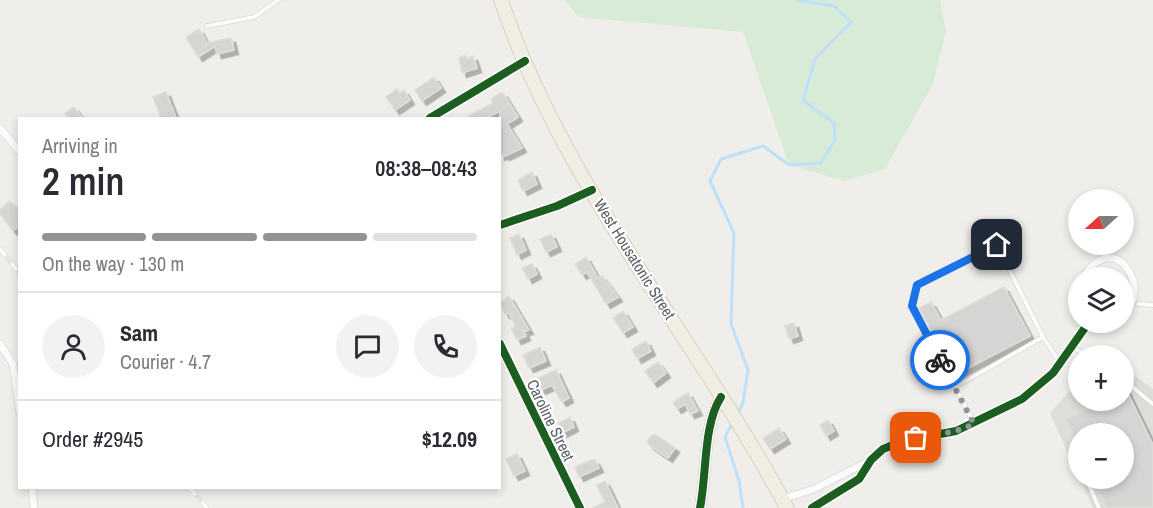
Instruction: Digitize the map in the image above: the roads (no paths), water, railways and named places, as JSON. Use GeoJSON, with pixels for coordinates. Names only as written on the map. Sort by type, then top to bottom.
{"type":"FeatureCollection","features":[{"type":"Feature","properties":{"kind":"highway","name":"West Housatonic Street"},"geometry":{"type":"LineString","coordinates":[[501,0],[525,61],[551,117],[592,190],[724,402],[784,504]]}},
{"type":"Feature","properties":{"kind":"street"},"geometry":{"type":"LineString","coordinates":[[432,117],[525,61]]}},
{"type":"Feature","properties":{"kind":"street"},"geometry":{"type":"LineString","coordinates":[[0,128],[18,150]]}},
{"type":"Feature","properties":{"kind":"street"},"geometry":{"type":"LineString","coordinates":[[501,225],[557,206],[592,190]]}},
{"type":"Feature","properties":{"kind":"street"},"geometry":{"type":"LineString","coordinates":[[1091,267],[1113,257],[1130,262],[1134,267]]}},
{"type":"Feature","properties":{"kind":"street"},"geometry":{"type":"LineString","coordinates":[[1134,267],[1141,276]]}},
{"type":"Feature","properties":{"kind":"street"},"geometry":{"type":"LineString","coordinates":[[1134,306],[1143,294]]}},
{"type":"Feature","properties":{"kind":"street"},"geometry":{"type":"LineString","coordinates":[[0,344],[13,364],[18,399]]}},
{"type":"Feature","properties":{"kind":"street","name":"Caroline Street"},"geometry":{"type":"LineString","coordinates":[[501,346],[580,508]]}},
{"type":"Feature","properties":{"kind":"street"},"geometry":{"type":"LineString","coordinates":[[812,508],[858,479],[871,460],[883,449],[903,441],[956,431],[974,424],[1033,391],[1068,352]]}},
{"type":"Feature","properties":{"kind":"street"},"geometry":{"type":"LineString","coordinates":[[700,508],[708,458],[709,424],[724,402]]}},
{"type":"Feature","properties":{"kind":"street"},"geometry":{"type":"LineString","coordinates":[[784,504],[850,468],[871,460]]}},
{"type":"Feature","properties":{"kind":"street"},"geometry":{"type":"LineString","coordinates":[[32,489],[34,508]]}},
{"type":"Feature","properties":{"kind":"lane"},"geometry":{"type":"LineString","coordinates":[[207,26],[254,17],[278,0]]}},
{"type":"Feature","properties":{"kind":"lane"},"geometry":{"type":"LineString","coordinates":[[974,424],[912,306],[917,285],[923,280],[997,245],[1043,337],[1060,363]]}},
{"type":"Feature","properties":{"kind":"lane"},"geometry":{"type":"LineString","coordinates":[[1137,304],[1153,305]]}},
{"type":"Feature","properties":{"kind":"lane"},"geometry":{"type":"LineString","coordinates":[[955,387],[1043,337]]}},
{"type":"Feature","properties":{"kind":"lane"},"geometry":{"type":"LineString","coordinates":[[1134,388],[1153,404]]}},
{"type":"Feature","properties":{"kind":"lane"},"geometry":{"type":"LineString","coordinates":[[1091,489],[1100,508]]}},
{"type":"Feature","properties":{"kind":"waterway"},"geometry":{"type":"LineString","coordinates":[[738,413],[743,403],[748,370],[731,324],[734,233],[710,181],[721,159],[763,146],[789,165],[821,163],[835,140],[834,123],[803,100],[815,59],[851,22],[834,6],[798,0]]}},
{"type":"Feature","properties":{"kind":"waterway"},"geometry":{"type":"LineString","coordinates":[[732,424],[725,437],[739,481],[743,508]]}},
{"type":"Feature","properties":{"kind":"railway"},"geometry":{"type":"LineString","coordinates":[[0,249],[18,272]]}},
{"type":"Feature","properties":{"kind":"railway"},"geometry":{"type":"LineString","coordinates":[[191,489],[207,508]]}}]}
